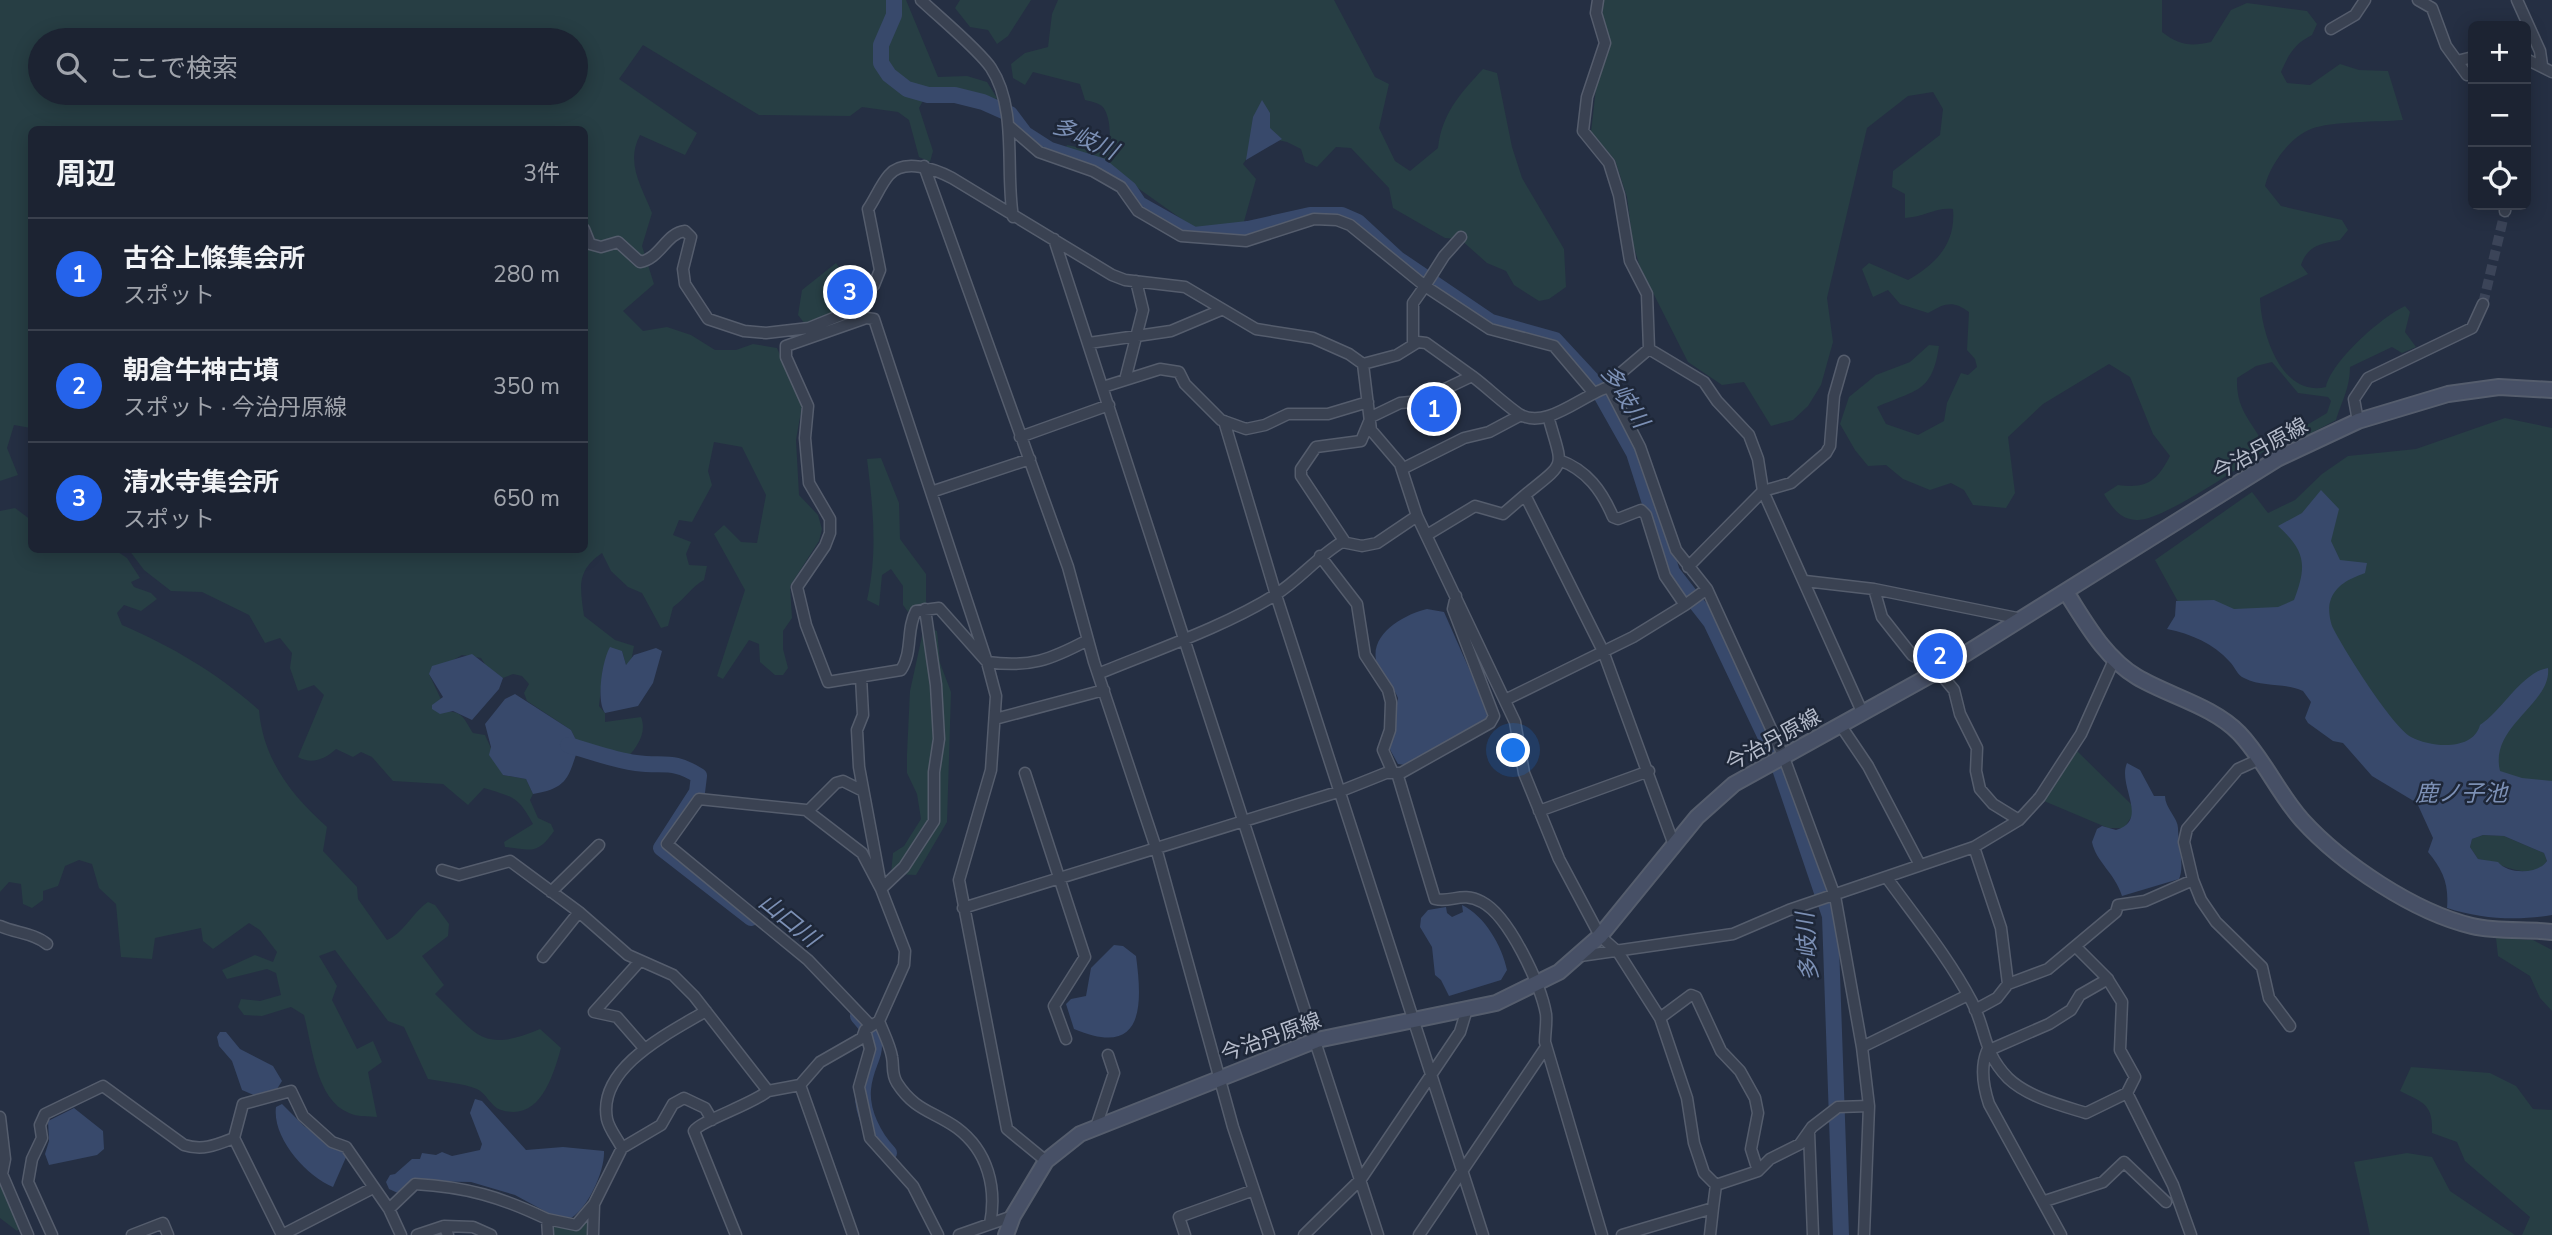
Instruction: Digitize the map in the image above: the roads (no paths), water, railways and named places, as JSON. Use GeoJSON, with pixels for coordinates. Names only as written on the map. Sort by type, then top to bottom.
{"type":"FeatureCollection","features":[{"type":"Feature","properties":{"kind":"main road","name":"今治丹原線"},"geometry":{"type":"LineString","coordinates":[[1006,1235],[1013,1216],[1046,1161],[1080,1134],[1317,1040],[1496,1003],[1538,984],[1580,956],[1600,936],[1697,817],[1734,784],[1938,671],[2277,459],[2358,421],[2458,392],[2499,387],[2552,390]]}},
{"type":"Feature","properties":{"kind":"main road"},"geometry":{"type":"LineString","coordinates":[[2066,592],[2114,660],[2136,676],[2222,720],[2239,733],[2303,821],[2342,857],[2378,882],[2449,919],[2473,926],[2552,932]]}},
{"type":"Feature","properties":{"kind":"street"},"geometry":{"type":"LineString","coordinates":[[921,0],[991,68],[1009,126],[1009,196],[1013,217]]}},
{"type":"Feature","properties":{"kind":"street"},"geometry":{"type":"LineString","coordinates":[[1598,0],[1596,13],[1605,43],[1587,97],[1583,131],[1609,163],[1619,195],[1630,261],[1647,294],[1649,349]]}},
{"type":"Feature","properties":{"kind":"street"},"geometry":{"type":"LineString","coordinates":[[2331,29],[2355,15],[2365,0]]}},
{"type":"Feature","properties":{"kind":"street"},"geometry":{"type":"LineString","coordinates":[[2418,0],[2432,8],[2446,46],[2467,75]]}},
{"type":"Feature","properties":{"kind":"street"},"geometry":{"type":"LineString","coordinates":[[2517,0],[2540,51],[2542,65]]}},
{"type":"Feature","properties":{"kind":"street"},"geometry":{"type":"LineString","coordinates":[[2457,61],[2468,58]]}},
{"type":"Feature","properties":{"kind":"street"},"geometry":{"type":"LineString","coordinates":[[2531,61],[2552,72]]}},
{"type":"Feature","properties":{"kind":"street"},"geometry":{"type":"LineString","coordinates":[[1009,126],[1040,152],[1093,171],[1121,187],[1138,211],[1181,236],[1246,241],[1314,219],[1337,220],[1350,225],[1425,286],[1490,329],[1554,346],[1593,392]]}},
{"type":"Feature","properties":{"kind":"street"},"geometry":{"type":"LineString","coordinates":[[924,166],[1068,567],[1098,674],[1156,849],[1219,1078],[1269,1235]]}},
{"type":"Feature","properties":{"kind":"street"},"geometry":{"type":"LineString","coordinates":[[1088,640],[1051,659],[1032,664],[1016,666],[987,663],[939,608],[925,608],[916,611],[910,621],[906,662],[901,670],[828,682],[806,625],[797,587],[825,546],[830,533],[830,519],[809,483],[805,438],[808,406],[786,357],[786,346],[849,318],[874,285],[880,270],[868,209],[890,173],[906,167],[924,166],[952,178],[1112,275],[1185,287],[1256,329],[1313,338],[1349,354],[1363,364],[1371,430],[1402,469],[1417,516],[1515,722],[1524,773],[1559,859],[1600,936],[1618,952],[1660,1018],[1686,1098],[1694,1143],[1704,1173],[1716,1185]]}},
{"type":"Feature","properties":{"kind":"street"},"geometry":{"type":"LineString","coordinates":[[588,239],[590,244],[601,247],[618,242],[640,262],[651,259],[677,232],[685,231],[691,237],[683,269],[685,284],[708,319],[744,331],[766,333],[809,328],[849,318],[874,319],[996,696],[991,770],[959,880],[1007,1129],[1046,1161]]}},
{"type":"Feature","properties":{"kind":"street"},"geometry":{"type":"LineString","coordinates":[[1413,345],[1413,303],[1461,237]]}},
{"type":"Feature","properties":{"kind":"street"},"geometry":{"type":"LineString","coordinates":[[1054,239],[1317,1040],[1378,1235]]}},
{"type":"Feature","properties":{"kind":"street"},"geometry":{"type":"LineString","coordinates":[[1125,380],[1133,337],[1143,310],[1136,281]]}},
{"type":"Feature","properties":{"kind":"street"},"geometry":{"type":"LineString","coordinates":[[2358,421],[2354,399],[2368,378],[2472,328],[2483,304]]}},
{"type":"Feature","properties":{"kind":"street"},"geometry":{"type":"LineString","coordinates":[[1089,343],[1171,331],[1221,310]]}},
{"type":"Feature","properties":{"kind":"street"},"geometry":{"type":"LineString","coordinates":[[1363,364],[1397,355],[1413,345],[1426,343],[1521,415],[1535,419],[1548,416],[1593,392],[1607,388],[1649,349]]}},
{"type":"Feature","properties":{"kind":"street"},"geometry":{"type":"LineString","coordinates":[[1649,349],[1704,382],[1749,435],[1758,459],[1763,491],[1863,714]]}},
{"type":"Feature","properties":{"kind":"street"},"geometry":{"type":"LineString","coordinates":[[1688,567],[1763,491],[1791,483],[1830,446],[1833,396],[1844,361]]}},
{"type":"Feature","properties":{"kind":"street"},"geometry":{"type":"LineString","coordinates":[[1103,387],[1160,369],[1179,372],[1195,396],[1224,421],[1246,429],[1265,425],[1288,414],[1328,414],[1368,402]]}},
{"type":"Feature","properties":{"kind":"street"},"geometry":{"type":"LineString","coordinates":[[1417,516],[1377,543],[1362,546],[1345,542],[1307,487],[1301,469],[1316,447],[1361,440],[1371,417],[1400,403],[1420,401],[1472,376]]}},
{"type":"Feature","properties":{"kind":"street"},"geometry":{"type":"LineString","coordinates":[[1607,388],[1640,447],[1676,551],[1707,589],[1783,755],[1835,896],[1862,1047],[1869,1106],[1864,1235]]}},
{"type":"Feature","properties":{"kind":"street"},"geometry":{"type":"LineString","coordinates":[[1020,437],[1109,405]]}},
{"type":"Feature","properties":{"kind":"street"},"geometry":{"type":"LineString","coordinates":[[1402,469],[1464,438],[1489,432],[1521,415]]}},
{"type":"Feature","properties":{"kind":"street"},"geometry":{"type":"LineString","coordinates":[[1427,535],[1475,506],[1503,514],[1556,472],[1559,460],[1548,416]]}},
{"type":"Feature","properties":{"kind":"street"},"geometry":{"type":"LineString","coordinates":[[1224,421],[1276,595],[1342,790],[1483,1235]]}},
{"type":"Feature","properties":{"kind":"street"},"geometry":{"type":"LineString","coordinates":[[931,492],[1030,459]]}},
{"type":"Feature","properties":{"kind":"street"},"geometry":{"type":"LineString","coordinates":[[1559,460],[1570,464],[1597,486],[1613,517],[1618,519],[1641,510],[1646,514],[1665,576],[1685,605]]}},
{"type":"Feature","properties":{"kind":"street"},"geometry":{"type":"LineString","coordinates":[[1525,495],[1567,573],[1602,651],[1649,771],[1674,845]]}},
{"type":"Feature","properties":{"kind":"street"},"geometry":{"type":"LineString","coordinates":[[1098,674],[1184,639],[1276,595],[1320,556],[1345,542]]}},
{"type":"Feature","properties":{"kind":"street"},"geometry":{"type":"LineString","coordinates":[[1320,556],[1357,604],[1365,655],[1388,690],[1391,702],[1390,730],[1383,750],[1395,773],[1435,900],[1459,895],[1484,903],[1496,914],[1511,936],[1538,984],[1546,1015],[1546,1047],[1564,1116],[1602,1235]]}},
{"type":"Feature","properties":{"kind":"street"},"geometry":{"type":"LineString","coordinates":[[1805,581],[1874,589],[2023,620]]}},
{"type":"Feature","properties":{"kind":"street"},"geometry":{"type":"LineString","coordinates":[[1505,701],[1685,605],[1707,589]]}},
{"type":"Feature","properties":{"kind":"street"},"geometry":{"type":"LineString","coordinates":[[1874,589],[1882,617],[1912,655],[1938,671],[1954,690],[1959,714],[1977,748],[1976,771],[1980,789],[1993,804],[2019,820]]}},
{"type":"Feature","properties":{"kind":"street"},"geometry":{"type":"LineString","coordinates":[[963,908],[1395,773],[1490,723],[1494,716],[1453,609],[1456,596]]}},
{"type":"Feature","properties":{"kind":"street"},"geometry":{"type":"LineString","coordinates":[[881,889],[904,867],[934,821],[934,772],[939,738],[936,685],[925,608]]}},
{"type":"Feature","properties":{"kind":"street"},"geometry":{"type":"LineString","coordinates":[[1580,956],[1732,934],[1789,910],[1974,847],[2019,820],[2040,797],[2081,734],[2114,660]]}},
{"type":"Feature","properties":{"kind":"street"},"geometry":{"type":"LineString","coordinates":[[861,677],[863,715],[857,730],[863,790],[874,837],[881,889]]}},
{"type":"Feature","properties":{"kind":"street"},"geometry":{"type":"LineString","coordinates":[[995,719],[1104,690]]}},
{"type":"Feature","properties":{"kind":"street"},"geometry":{"type":"LineString","coordinates":[[1842,726],[1868,766],[1920,865]]}},
{"type":"Feature","properties":{"kind":"street"},"geometry":{"type":"LineString","coordinates":[[2260,760],[2238,769],[2217,790],[2187,829],[2184,842],[2201,900],[2216,922],[2262,967],[2269,998],[2290,1027]]}},
{"type":"Feature","properties":{"kind":"street"},"geometry":{"type":"LineString","coordinates":[[1539,811],[1649,771]]}},
{"type":"Feature","properties":{"kind":"street"},"geometry":{"type":"LineString","coordinates":[[1025,773],[1085,957],[1054,1006],[1066,1039]]}},
{"type":"Feature","properties":{"kind":"street"},"geometry":{"type":"LineString","coordinates":[[808,811],[836,782],[842,781],[863,790]]}},
{"type":"Feature","properties":{"kind":"street"},"geometry":{"type":"LineString","coordinates":[[736,1235],[695,1135],[696,1126],[756,1101],[768,1091],[800,1085],[820,1062],[862,1038],[871,1026],[904,965],[905,951],[881,889],[862,853],[808,811],[699,799],[667,844],[808,960],[871,1026],[892,1055],[891,1069],[897,1083],[925,1112],[959,1129],[990,1171],[994,1195],[990,1224]]}},
{"type":"Feature","properties":{"kind":"street"},"geometry":{"type":"LineString","coordinates":[[551,892],[599,845]]}},
{"type":"Feature","properties":{"kind":"street"},"geometry":{"type":"LineString","coordinates":[[1974,847],[2001,928],[2008,984]]}},
{"type":"Feature","properties":{"kind":"street"},"geometry":{"type":"LineString","coordinates":[[442,870],[459,876],[510,861],[640,961],[673,975],[706,1011],[768,1091]]}},
{"type":"Feature","properties":{"kind":"street"},"geometry":{"type":"LineString","coordinates":[[1887,878],[1968,995],[1976,1010],[1987,1051],[2009,1078],[2025,1091],[2086,1113],[2127,1093],[2135,1077],[2120,1050],[2122,1002],[2108,979],[2085,953],[2076,947]]}},
{"type":"Feature","properties":{"kind":"street"},"geometry":{"type":"LineString","coordinates":[[1976,1010],[1997,998],[2008,984],[2048,969],[2116,912],[2118,905],[2145,901],[2193,880]]}},
{"type":"Feature","properties":{"kind":"street"},"geometry":{"type":"LineString","coordinates":[[543,957],[579,912]]}},
{"type":"Feature","properties":{"kind":"street"},"geometry":{"type":"LineString","coordinates":[[0,926],[16,933],[39,937],[47,944]]}},
{"type":"Feature","properties":{"kind":"street"},"geometry":{"type":"LineString","coordinates":[[640,961],[594,1012],[617,1017],[644,1048]]}},
{"type":"Feature","properties":{"kind":"street"},"geometry":{"type":"LineString","coordinates":[[2061,1235],[2045,1201],[1989,1104],[1984,1090],[1982,1063],[1987,1051],[2049,1024],[2071,1010],[2081,995],[2108,979]]}},
{"type":"Feature","properties":{"kind":"street"},"geometry":{"type":"LineString","coordinates":[[1660,1018],[1692,995],[1696,997],[1721,1051],[1740,1071],[1755,1098],[1758,1113],[1751,1149],[1758,1171]]}},
{"type":"Feature","properties":{"kind":"street"},"geometry":{"type":"LineString","coordinates":[[1862,1047],[1968,995]]}},
{"type":"Feature","properties":{"kind":"street"},"geometry":{"type":"LineString","coordinates":[[1304,1235],[1361,1179],[1460,1032],[1467,1009]]}},
{"type":"Feature","properties":{"kind":"street"},"geometry":{"type":"LineString","coordinates":[[622,1148],[607,1119],[607,1104],[619,1074],[627,1062],[644,1048],[706,1011]]}},
{"type":"Feature","properties":{"kind":"street"},"geometry":{"type":"LineString","coordinates":[[871,1026],[870,1049],[859,1087],[870,1138],[913,1186],[938,1235]]}},
{"type":"Feature","properties":{"kind":"street"},"geometry":{"type":"LineString","coordinates":[[1419,1235],[1546,1047]]}},
{"type":"Feature","properties":{"kind":"street"},"geometry":{"type":"LineString","coordinates":[[1096,1127],[1114,1073],[1108,1055]]}},
{"type":"Feature","properties":{"kind":"street"},"geometry":{"type":"LineString","coordinates":[[800,1085],[853,1235]]}},
{"type":"Feature","properties":{"kind":"street"},"geometry":{"type":"LineString","coordinates":[[52,1235],[28,1182],[32,1159],[42,1139],[40,1125],[45,1114],[103,1086],[184,1145],[197,1149],[234,1138]]}},
{"type":"Feature","properties":{"kind":"street"},"geometry":{"type":"LineString","coordinates":[[373,1188],[282,1235],[234,1138],[243,1104],[291,1090],[303,1116],[332,1142],[346,1147],[389,1209],[401,1235]]}},
{"type":"Feature","properties":{"kind":"street"},"geometry":{"type":"LineString","coordinates":[[2127,1093],[2173,1185],[2191,1235]]}},
{"type":"Feature","properties":{"kind":"street"},"geometry":{"type":"LineString","coordinates":[[389,1209],[415,1184],[455,1186],[491,1194],[547,1219],[576,1225],[594,1204],[622,1148],[661,1125],[673,1104],[684,1098],[705,1108],[712,1120]]}},
{"type":"Feature","properties":{"kind":"street"},"geometry":{"type":"LineString","coordinates":[[1716,1185],[1758,1171],[1770,1159],[1800,1144],[1809,1131],[1838,1107],[1869,1106]]}},
{"type":"Feature","properties":{"kind":"street"},"geometry":{"type":"LineString","coordinates":[[0,1117],[5,1159],[2,1174],[28,1235]]}},
{"type":"Feature","properties":{"kind":"street"},"geometry":{"type":"LineString","coordinates":[[1809,1131],[1813,1235]]}},
{"type":"Feature","properties":{"kind":"street"},"geometry":{"type":"LineString","coordinates":[[2045,1201],[2103,1182],[2124,1162],[2166,1202]]}},
{"type":"Feature","properties":{"kind":"street"},"geometry":{"type":"LineString","coordinates":[[1710,1235],[1716,1185]]}},
{"type":"Feature","properties":{"kind":"street"},"geometry":{"type":"LineString","coordinates":[[1185,1235],[1179,1217],[1254,1190]]}},
{"type":"Feature","properties":{"kind":"street"},"geometry":{"type":"LineString","coordinates":[[593,1235],[594,1204]]}},
{"type":"Feature","properties":{"kind":"street"},"geometry":{"type":"LineString","coordinates":[[1622,1235],[1713,1208]]}},
{"type":"Feature","properties":{"kind":"street"},"geometry":{"type":"LineString","coordinates":[[959,1235],[1013,1216]]}},
{"type":"Feature","properties":{"kind":"street"},"geometry":{"type":"LineString","coordinates":[[547,1219],[548,1235]]}},
{"type":"Feature","properties":{"kind":"street"},"geometry":{"type":"LineString","coordinates":[[132,1235],[163,1223],[169,1235]]}},
{"type":"Feature","properties":{"kind":"street"},"geometry":{"type":"LineString","coordinates":[[417,1235],[473,1227],[491,1235]]}},
{"type":"Feature","properties":{"kind":"water"},"geometry":{"type":"Polygon","coordinates":[[[1262,100],[1270,113],[1270,128],[1282,139],[1246,160],[1253,117],[1262,100]]]}},
{"type":"Feature","properties":{"kind":"water","name":"鹿ノ子池"},"geometry":{"type":"Polygon","coordinates":[[[2321,490],[2339,509],[2331,541],[2340,560],[2367,563],[2365,573],[2343,583],[2335,591],[2329,608],[2331,622],[2369,687],[2392,718],[2411,737],[2440,745],[2461,743],[2469,739],[2521,684],[2548,668],[2547,681],[2541,693],[2511,728],[2499,755],[2500,771],[2522,778],[2552,781],[2552,915],[2499,918],[2447,908],[2444,878],[2428,852],[2433,838],[2417,803],[2372,776],[2343,743],[2333,741],[2308,723],[2305,718],[2311,702],[2303,691],[2244,678],[2223,655],[2209,645],[2167,629],[2175,616],[2176,601],[2214,600],[2234,609],[2278,607],[2294,600],[2301,578],[2301,560],[2294,543],[2278,526],[2302,513],[2321,490]],[[2483,835],[2472,839],[2470,847],[2478,859],[2498,862],[2515,871],[2537,869],[2547,861],[2544,853],[2504,836],[2483,835]]]}},
{"type":"Feature","properties":{"kind":"water"},"geometry":{"type":"Polygon","coordinates":[[[1427,609],[1444,612],[1489,714],[1487,720],[1405,765],[1398,764],[1388,746],[1398,698],[1377,665],[1376,650],[1384,633],[1392,626],[1409,615],[1427,609]]]}},
{"type":"Feature","properties":{"kind":"water"},"geometry":{"type":"Polygon","coordinates":[[[610,647],[622,651],[626,665],[634,655],[656,648],[662,651],[653,683],[638,706],[605,713],[601,700],[601,681],[610,647]]]}},
{"type":"Feature","properties":{"kind":"water"},"geometry":{"type":"Polygon","coordinates":[[[472,654],[503,678],[499,689],[472,720],[453,711],[440,714],[432,709],[432,705],[443,697],[429,674],[432,666],[472,654]]]}},
{"type":"Feature","properties":{"kind":"water"},"geometry":{"type":"Polygon","coordinates":[[[515,694],[571,730],[579,746],[569,773],[554,788],[533,794],[526,779],[503,775],[489,755],[491,747],[485,724],[505,699],[515,694]]]}},
{"type":"Feature","properties":{"kind":"water"},"geometry":{"type":"Polygon","coordinates":[[[2127,763],[2140,770],[2154,796],[2165,796],[2177,824],[2181,874],[2179,879],[2122,896],[2097,856],[2092,842],[2097,829],[2102,826],[2116,830],[2131,819],[2132,810],[2125,772],[2127,763]]]}},
{"type":"Feature","properties":{"kind":"water"},"geometry":{"type":"Polygon","coordinates":[[[1462,905],[1485,924],[1501,951],[1507,970],[1501,980],[1449,996],[1441,980],[1435,975],[1432,947],[1420,927],[1421,918],[1428,910],[1446,907],[1447,913],[1452,917],[1463,912],[1462,905]]]}},
{"type":"Feature","properties":{"kind":"water"},"geometry":{"type":"Polygon","coordinates":[[[1114,945],[1123,946],[1136,956],[1139,993],[1134,1023],[1126,1032],[1114,1037],[1097,1036],[1074,1029],[1066,1004],[1071,999],[1086,996],[1091,968],[1114,945]]]}},
{"type":"Feature","properties":{"kind":"water"},"geometry":{"type":"Polygon","coordinates":[[[220,1032],[226,1032],[240,1049],[273,1066],[282,1081],[277,1089],[256,1096],[242,1090],[232,1061],[219,1046],[217,1037],[220,1032]]]}},
{"type":"Feature","properties":{"kind":"water"},"geometry":{"type":"Polygon","coordinates":[[[475,1099],[482,1101],[526,1150],[563,1147],[604,1151],[602,1168],[594,1188],[577,1213],[571,1218],[550,1214],[515,1195],[471,1182],[414,1181],[400,1194],[389,1189],[386,1182],[390,1175],[395,1174],[412,1159],[420,1159],[422,1153],[436,1155],[442,1152],[452,1156],[480,1150],[482,1144],[470,1113],[475,1099]]]}},
{"type":"Feature","properties":{"kind":"water"},"geometry":{"type":"Polygon","coordinates":[[[282,1104],[304,1126],[347,1155],[333,1187],[302,1165],[285,1143],[276,1119],[276,1107],[282,1104]]]}},
{"type":"Feature","properties":{"kind":"water"},"geometry":{"type":"Polygon","coordinates":[[[74,1108],[103,1131],[104,1149],[97,1155],[49,1165],[45,1154],[49,1141],[48,1121],[74,1108]]]}},
{"type":"Feature","properties":{"kind":"waterway","name":"多岐川"},"geometry":{"type":"LineString","coordinates":[[894,0],[894,15],[881,45],[881,63],[889,75],[907,89],[928,95],[955,95],[983,102],[1010,114],[1025,134],[1050,150],[1101,166],[1129,189],[1139,204],[1194,235],[1248,229],[1310,215],[1342,215],[1358,222],[1398,259],[1491,322],[1555,340],[1594,382],[1634,453],[1672,572],[1711,622],[1778,763],[1830,916],[1841,1235]]}},
{"type":"Feature","properties":{"kind":"waterway","name":"山口川"},"geometry":{"type":"LineString","coordinates":[[568,745],[627,762],[675,765],[699,776],[697,792],[661,848],[751,918]]}},
{"type":"Feature","properties":{"kind":"waterway","name":"山口川"},"geometry":{"type":"LineString","coordinates":[[858,1016],[867,1027],[874,1045],[863,1089],[866,1115],[878,1139],[889,1153]]}},
{"type":"Feature","properties":{"kind":"tunnel"},"geometry":{"type":"LineString","coordinates":[[2483,304],[2505,211]]}},
{"type":"Feature","properties":{"kind":"place","name":"清水寺集会所"},"geometry":{"type":"Point","coordinates":[850,292]}},
{"type":"Feature","properties":{"kind":"place","name":"古谷上條集会所"},"geometry":{"type":"Point","coordinates":[1434,409]}},
{"type":"Feature","properties":{"kind":"place","name":"朝倉牛神古墳"},"geometry":{"type":"Point","coordinates":[1940,656]}}]}
